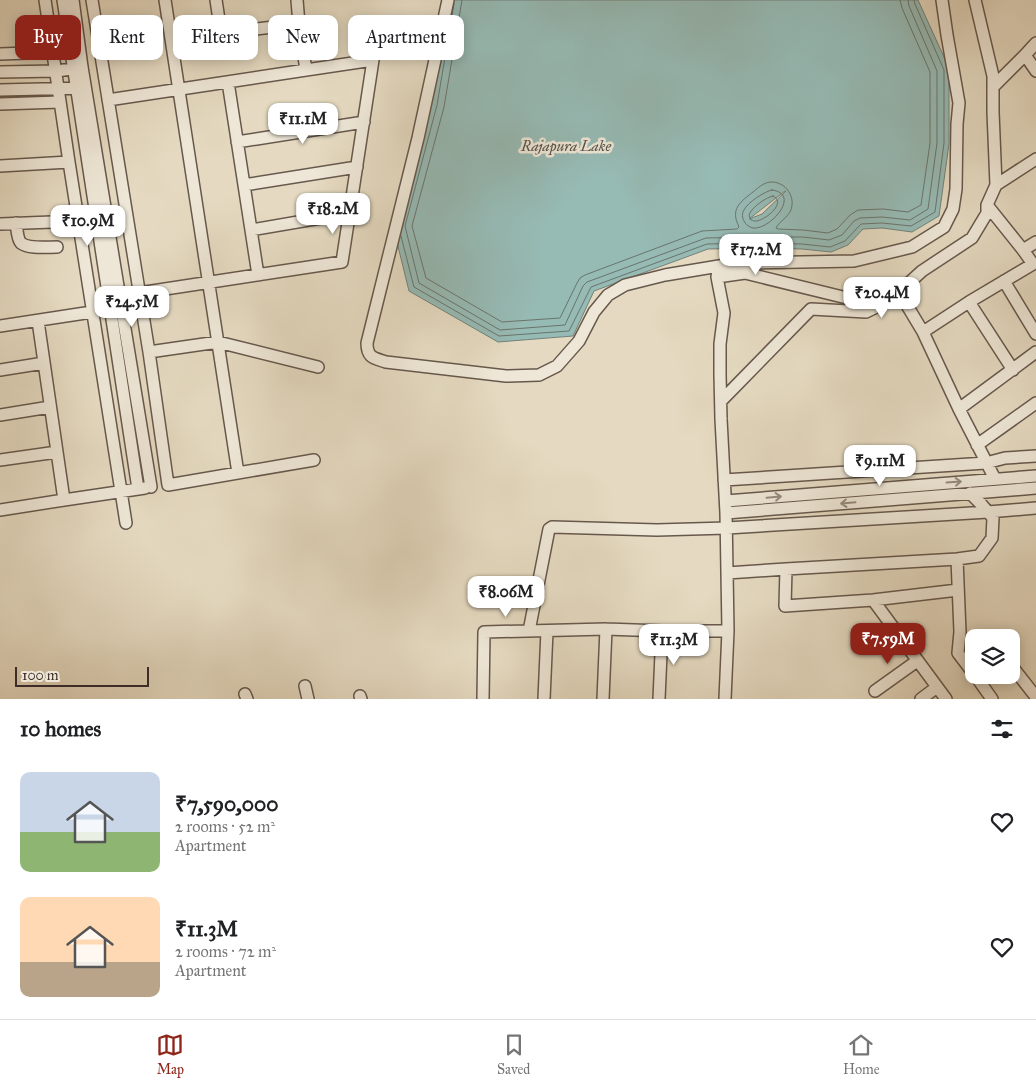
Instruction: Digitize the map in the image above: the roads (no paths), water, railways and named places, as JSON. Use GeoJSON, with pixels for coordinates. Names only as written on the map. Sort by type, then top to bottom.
{"type":"FeatureCollection","features":[{"type":"Feature","properties":{"kind":"street"},"geometry":{"type":"LineString","coordinates":[[45,0],[48,15]]}},
{"type":"Feature","properties":{"kind":"street"},"geometry":{"type":"LineString","coordinates":[[63,0],[78,68],[138,489]]}},
{"type":"Feature","properties":{"kind":"street"},"geometry":{"type":"LineString","coordinates":[[73,0],[78,68]]}},
{"type":"Feature","properties":{"kind":"street"},"geometry":{"type":"LineString","coordinates":[[92,0],[149,352],[168,485]]}},
{"type":"Feature","properties":{"kind":"street"},"geometry":{"type":"LineString","coordinates":[[165,0],[238,473]]}},
{"type":"Feature","properties":{"kind":"street"},"geometry":{"type":"LineString","coordinates":[[219,0],[220,15]]}},
{"type":"Feature","properties":{"kind":"street"},"geometry":{"type":"LineString","coordinates":[[297,0],[298,15]]}},
{"type":"Feature","properties":{"kind":"street"},"geometry":{"type":"LineString","coordinates":[[448,0],[418,138],[368,343],[368,352],[372,357],[386,362],[506,376],[539,375],[557,366],[579,341],[594,312],[608,295],[625,285],[665,275],[718,271],[745,273],[855,300]]}},
{"type":"Feature","properties":{"kind":"street"},"geometry":{"type":"LineString","coordinates":[[718,271],[751,263],[854,261],[912,248],[944,227],[954,209],[958,103],[942,0]]}},
{"type":"Feature","properties":{"kind":"street"},"geometry":{"type":"LineString","coordinates":[[721,401],[811,309],[866,312],[891,300],[922,271],[972,238],[987,213],[987,205],[996,185],[993,76],[975,0]]}},
{"type":"Feature","properties":{"kind":"street"},"geometry":{"type":"LineString","coordinates":[[993,87],[1036,43]]}},
{"type":"Feature","properties":{"kind":"street"},"geometry":{"type":"LineString","coordinates":[[0,54],[15,53]]}},
{"type":"Feature","properties":{"kind":"street"},"geometry":{"type":"LineString","coordinates":[[1025,55],[1036,71]]}},
{"type":"Feature","properties":{"kind":"street"},"geometry":{"type":"LineString","coordinates":[[55,60],[78,221],[126,523]]}},
{"type":"Feature","properties":{"kind":"street"},"geometry":{"type":"LineString","coordinates":[[304,60],[306,70]]}},
{"type":"Feature","properties":{"kind":"street"},"geometry":{"type":"LineString","coordinates":[[108,100],[373,60],[342,262],[139,293]]}},
{"type":"Feature","properties":{"kind":"street"},"geometry":{"type":"LineString","coordinates":[[0,72],[56,71],[78,68]]}},
{"type":"Feature","properties":{"kind":"street"},"geometry":{"type":"LineString","coordinates":[[228,82],[258,275]]}},
{"type":"Feature","properties":{"kind":"street"},"geometry":{"type":"LineString","coordinates":[[0,90],[81,88]]}},
{"type":"Feature","properties":{"kind":"street"},"geometry":{"type":"LineString","coordinates":[[81,88],[151,487]]}},
{"type":"Feature","properties":{"kind":"street"},"geometry":{"type":"LineString","coordinates":[[0,104],[60,102]]}},
{"type":"Feature","properties":{"kind":"street"},"geometry":{"type":"LineString","coordinates":[[237,142],[364,122]]}},
{"type":"Feature","properties":{"kind":"street"},"geometry":{"type":"LineString","coordinates":[[996,185],[1036,160]]}},
{"type":"Feature","properties":{"kind":"street"},"geometry":{"type":"LineString","coordinates":[[0,166],[69,162]]}},
{"type":"Feature","properties":{"kind":"street"},"geometry":{"type":"LineString","coordinates":[[244,185],[357,167]]}},
{"type":"Feature","properties":{"kind":"street"},"geometry":{"type":"LineString","coordinates":[[923,332],[969,302],[1034,264],[987,205]]}},
{"type":"Feature","properties":{"kind":"street"},"geometry":{"type":"LineString","coordinates":[[251,230],[350,213]]}},
{"type":"Feature","properties":{"kind":"street"},"geometry":{"type":"LineString","coordinates":[[0,224],[78,221]]}},
{"type":"Feature","properties":{"kind":"street"},"geometry":{"type":"LineString","coordinates":[[16,223],[21,243],[29,246],[56,246]]}},
{"type":"Feature","properties":{"kind":"street"},"geometry":{"type":"LineString","coordinates":[[1024,250],[1036,242]]}},
{"type":"Feature","properties":{"kind":"street"},"geometry":{"type":"LineString","coordinates":[[718,271],[724,313],[720,344],[726,501],[728,631],[726,699]]}},
{"type":"Feature","properties":{"kind":"street"},"geometry":{"type":"LineString","coordinates":[[1004,281],[1036,334]]}},
{"type":"Feature","properties":{"kind":"street"},"geometry":{"type":"LineString","coordinates":[[899,292],[923,332],[959,409],[995,479]]}},
{"type":"Feature","properties":{"kind":"street"},"geometry":{"type":"LineString","coordinates":[[969,302],[1013,370]]}},
{"type":"Feature","properties":{"kind":"street"},"geometry":{"type":"LineString","coordinates":[[0,326],[92,312]]}},
{"type":"Feature","properties":{"kind":"street"},"geometry":{"type":"LineString","coordinates":[[38,321],[64,500]]}},
{"type":"Feature","properties":{"kind":"street"},"geometry":{"type":"LineString","coordinates":[[149,352],[218,342],[318,368]]}},
{"type":"Feature","properties":{"kind":"street"},"geometry":{"type":"LineString","coordinates":[[959,409],[1036,352]]}},
{"type":"Feature","properties":{"kind":"street"},"geometry":{"type":"LineString","coordinates":[[0,370],[44,363]]}},
{"type":"Feature","properties":{"kind":"street"},"geometry":{"type":"LineString","coordinates":[[977,445],[1036,403]]}},
{"type":"Feature","properties":{"kind":"street"},"geometry":{"type":"LineString","coordinates":[[0,416],[50,407]]}},
{"type":"Feature","properties":{"kind":"street"},"geometry":{"type":"LineString","coordinates":[[0,460],[57,452]]}},
{"type":"Feature","properties":{"kind":"street"},"geometry":{"type":"LineString","coordinates":[[724,480],[986,462],[1005,458],[1036,456]]}},
{"type":"Feature","properties":{"kind":"street"},"geometry":{"type":"LineString","coordinates":[[0,510],[168,485],[314,460]]}},
{"type":"Feature","properties":{"kind":"street"},"geometry":{"type":"LineString","coordinates":[[726,501],[1036,476]]}},
{"type":"Feature","properties":{"kind":"street"},"geometry":{"type":"LineString","coordinates":[[726,513],[1036,488]]}},
{"type":"Feature","properties":{"kind":"street"},"geometry":{"type":"LineString","coordinates":[[727,573],[957,559],[979,556],[992,538],[993,518],[970,493]]}},
{"type":"Feature","properties":{"kind":"street"},"geometry":{"type":"LineString","coordinates":[[529,631],[550,529],[552,527],[657,530],[726,528],[1036,508]]}},
{"type":"Feature","properties":{"kind":"street"},"geometry":{"type":"LineString","coordinates":[[957,559],[960,632],[958,653],[965,659]]}},
{"type":"Feature","properties":{"kind":"street"},"geometry":{"type":"LineString","coordinates":[[786,569],[785,606],[873,600],[958,590]]}},
{"type":"Feature","properties":{"kind":"street"},"geometry":{"type":"LineString","coordinates":[[873,600],[946,699]]}},
{"type":"Feature","properties":{"kind":"street"},"geometry":{"type":"LineString","coordinates":[[483,699],[484,632],[606,629],[728,631]]}},
{"type":"Feature","properties":{"kind":"street"},"geometry":{"type":"LineString","coordinates":[[604,699],[606,629]]}},
{"type":"Feature","properties":{"kind":"street"},"geometry":{"type":"LineString","coordinates":[[544,699],[547,630]]}},
{"type":"Feature","properties":{"kind":"street"},"geometry":{"type":"LineString","coordinates":[[659,699],[662,631]]}},
{"type":"Feature","properties":{"kind":"street"},"geometry":{"type":"LineString","coordinates":[[879,646],[897,634]]}},
{"type":"Feature","properties":{"kind":"street"},"geometry":{"type":"LineString","coordinates":[[875,691],[917,661]]}},
{"type":"Feature","properties":{"kind":"street"},"geometry":{"type":"LineString","coordinates":[[1020,677],[1036,697]]}},
{"type":"Feature","properties":{"kind":"street"},"geometry":{"type":"LineString","coordinates":[[981,684],[992,699]]}},
{"type":"Feature","properties":{"kind":"street"},"geometry":{"type":"LineString","coordinates":[[305,686],[308,699]]}},
{"type":"Feature","properties":{"kind":"street"},"geometry":{"type":"LineString","coordinates":[[921,699],[937,687]]}},
{"type":"Feature","properties":{"kind":"water","name":"Rajapura Lake"},"geometry":{"type":"Polygon","coordinates":[[[443,0],[918,0],[949,68],[949,144],[939,216],[912,232],[882,228],[863,229],[848,245],[831,252],[802,249],[708,249],[594,291],[573,336],[498,342],[409,291],[393,226],[430,60],[464,60],[464,15],[440,15],[443,0]],[[785,191],[749,219],[762,214],[786,191],[785,191]]]}}]}
